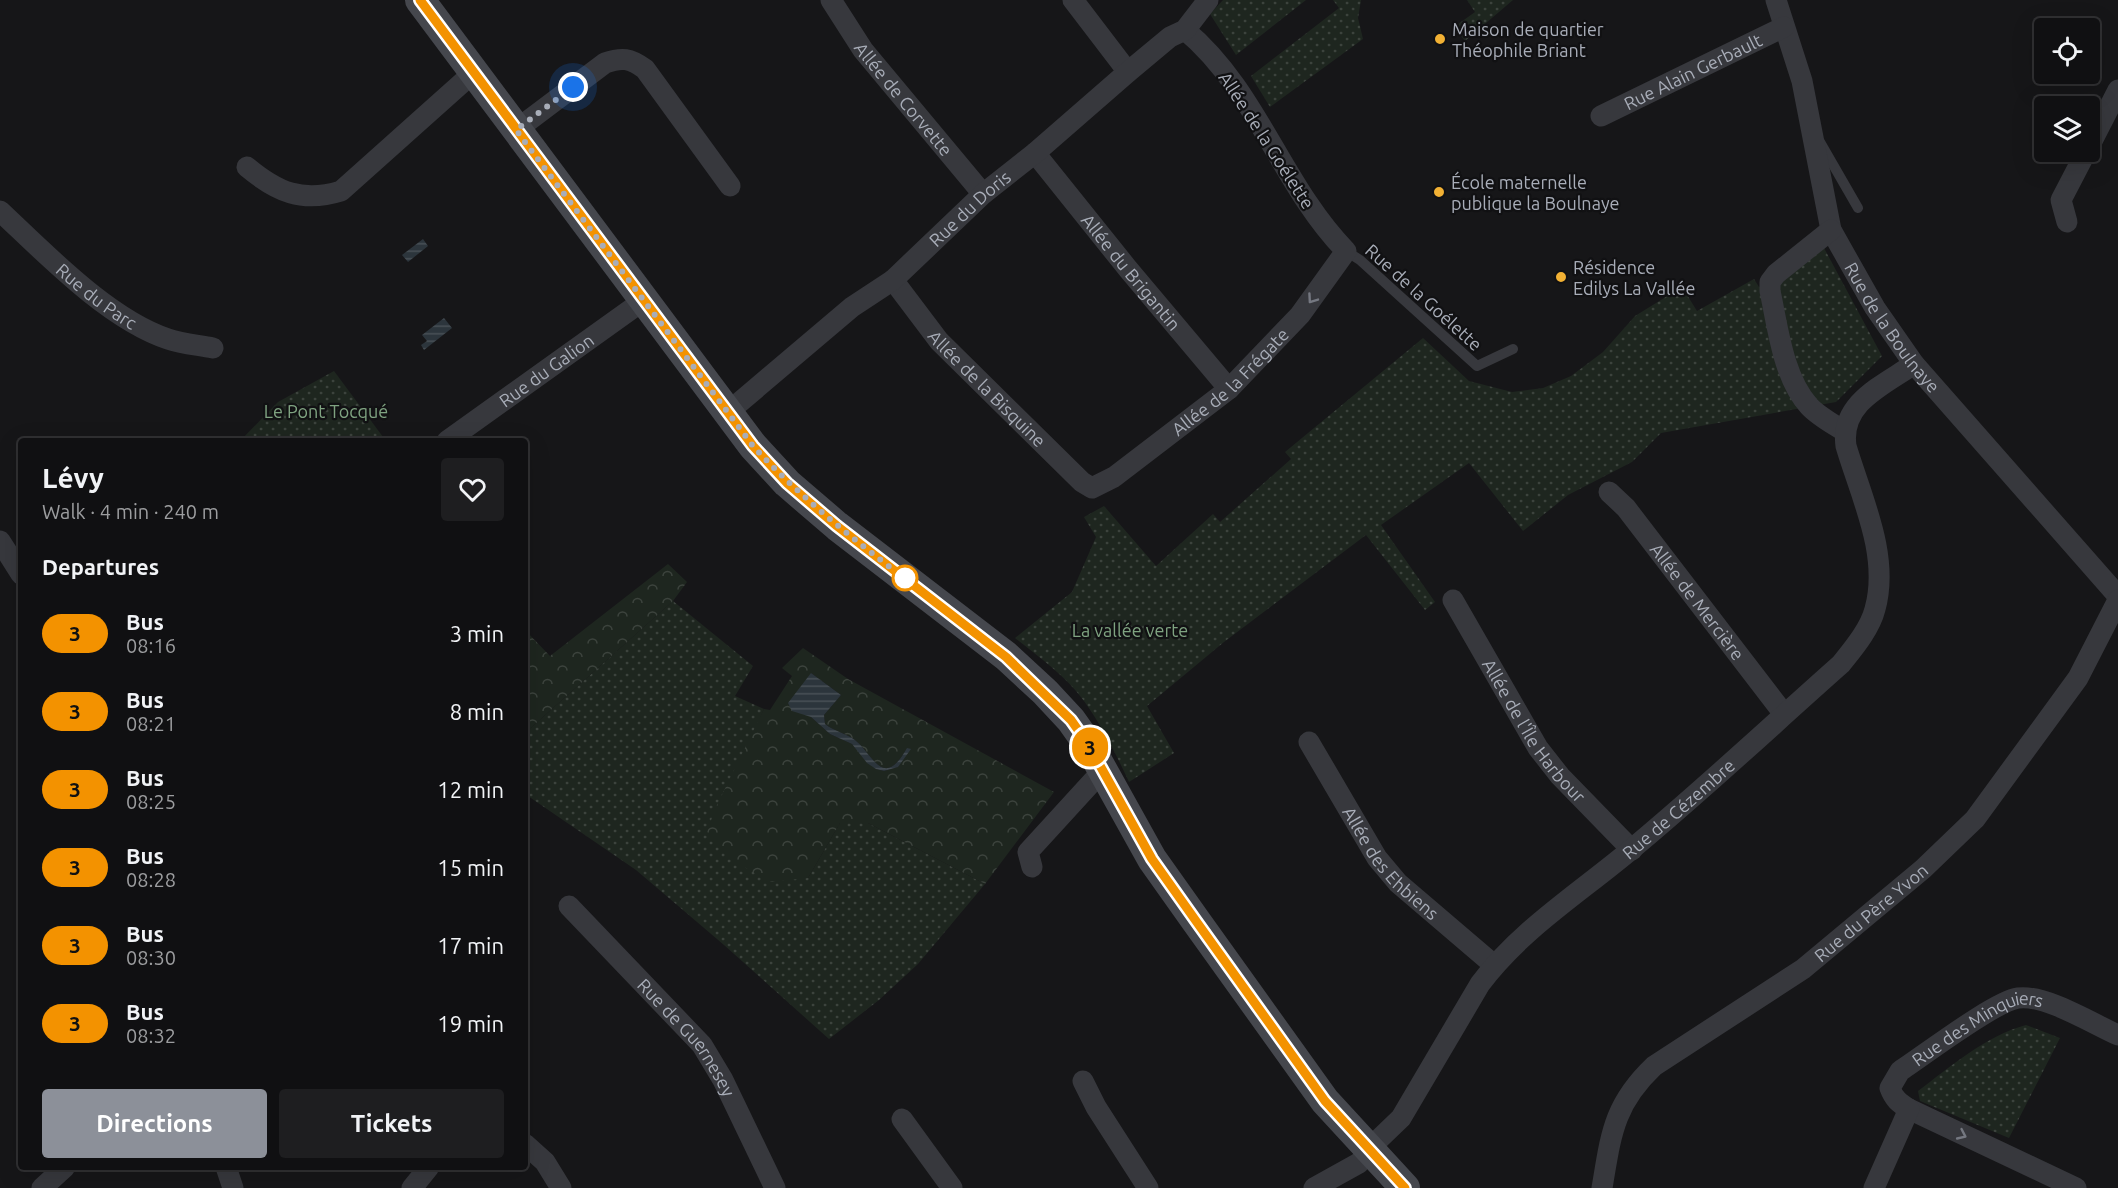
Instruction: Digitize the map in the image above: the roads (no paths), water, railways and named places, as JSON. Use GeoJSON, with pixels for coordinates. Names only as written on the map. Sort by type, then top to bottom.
{"type":"FeatureCollection","features":[{"type":"Feature","properties":{"kind":"street"},"geometry":{"type":"LineString","coordinates":[[420,0],[753,446],[787,483],[837,526],[1006,657],[1045,692],[1071,720],[1103,770],[1152,859],[1325,1101],[1405,1188]]}},
{"type":"Feature","properties":{"kind":"street","name":"Allée de Corvette"},"geometry":{"type":"LineString","coordinates":[[831,0],[863,50],[983,194]]}},
{"type":"Feature","properties":{"kind":"street"},"geometry":{"type":"LineString","coordinates":[[1072,0],[1128,72]]}},
{"type":"Feature","properties":{"kind":"street","name":"Rue du Doris"},"geometry":{"type":"LineString","coordinates":[[727,413],[852,307],[893,280],[983,194],[1035,153],[1170,37],[1185,30],[1208,0]]}},
{"type":"Feature","properties":{"kind":"street","name":"Rue de la Boulnaye"},"geometry":{"type":"LineString","coordinates":[[1776,0],[1802,81],[1831,230],[1875,308],[1914,364],[2118,598]]}},
{"type":"Feature","properties":{"kind":"street","name":"Rue Alain Gerbault"},"geometry":{"type":"LineString","coordinates":[[1601,116],[1784,27]]}},
{"type":"Feature","properties":{"kind":"street","name":"Allée de la Goélette"},"geometry":{"type":"LineString","coordinates":[[1185,30],[1213,59],[1243,97],[1274,143],[1301,194],[1330,235],[1346,251]]}},
{"type":"Feature","properties":{"kind":"street"},"geometry":{"type":"LineString","coordinates":[[516,130],[604,63],[620,58],[632,60],[645,69],[730,186]]}},
{"type":"Feature","properties":{"kind":"street"},"geometry":{"type":"LineString","coordinates":[[247,167],[271,186],[300,195],[320,198],[341,191],[473,73]]}},
{"type":"Feature","properties":{"kind":"street"},"geometry":{"type":"LineString","coordinates":[[2100,126],[2118,90]]}},
{"type":"Feature","properties":{"kind":"street","name":"Allée du Brigantin"},"geometry":{"type":"LineString","coordinates":[[1035,153],[1128,269],[1229,389]]}},
{"type":"Feature","properties":{"kind":"street"},"geometry":{"type":"LineString","coordinates":[[2067,222],[2061,200],[2081,162]]}},
{"type":"Feature","properties":{"kind":"street","name":"Rue du Parc"},"geometry":{"type":"LineString","coordinates":[[0,211],[93,294],[142,327],[168,339],[213,348]]}},
{"type":"Feature","properties":{"kind":"street"},"geometry":{"type":"LineString","coordinates":[[1831,230],[1776,274],[1770,282],[1782,348],[1794,380],[1809,407],[1844,431],[1848,415],[1859,402],[1914,364]]}},
{"type":"Feature","properties":{"kind":"street","name":"Allée de la Frégate"},"geometry":{"type":"LineString","coordinates":[[1092,488],[1114,477],[1229,389],[1300,315],[1346,251]]}},
{"type":"Feature","properties":{"kind":"street","name":"Allée de la Bisquine"},"geometry":{"type":"LineString","coordinates":[[893,280],[939,340],[1082,482],[1092,488]]}},
{"type":"Feature","properties":{"kind":"street","name":"Rue du Galion"},"geometry":{"type":"LineString","coordinates":[[451,438],[644,300]]}},
{"type":"Feature","properties":{"kind":"street","name":"Rue de Cézembre"},"geometry":{"type":"LineString","coordinates":[[1314,1188],[1359,1163],[1401,1118],[1480,984],[1494,965],[1523,936],[1632,850],[1709,783],[1841,664],[1857,644],[1875,611],[1879,566],[1875,542],[1846,446],[1844,431]]}},
{"type":"Feature","properties":{"kind":"street","name":"Allée de Mercière"},"geometry":{"type":"LineString","coordinates":[[1609,492],[1626,508],[1784,714]]}},
{"type":"Feature","properties":{"kind":"street"},"geometry":{"type":"LineString","coordinates":[[0,540],[18,569]]}},
{"type":"Feature","properties":{"kind":"street","name":"Rue du Père Yvon"},"geometry":{"type":"LineString","coordinates":[[1602,1188],[1612,1130],[1623,1102],[1637,1082],[1654,1066],[1811,963],[1914,876],[1976,819],[2078,678],[2118,598]]}},
{"type":"Feature","properties":{"kind":"street","name":"Allée de l'Île Harbour"},"geometry":{"type":"LineString","coordinates":[[1453,600],[1538,748],[1560,776],[1632,850]]}},
{"type":"Feature","properties":{"kind":"street","name":"Allée des Ehbiens"},"geometry":{"type":"LineString","coordinates":[[1309,742],[1377,858],[1398,883],[1494,965]]}},
{"type":"Feature","properties":{"kind":"street"},"geometry":{"type":"LineString","coordinates":[[1032,867],[1028,852],[1103,770]]}},
{"type":"Feature","properties":{"kind":"street","name":"Rue de Guernesey"},"geometry":{"type":"LineString","coordinates":[[569,906],[702,1045],[723,1080],[775,1188]]}},
{"type":"Feature","properties":{"kind":"street","name":"Rue des Minquiers"},"geometry":{"type":"LineString","coordinates":[[1909,1109],[1897,1102],[1890,1088],[1900,1071],[1999,1005],[2018,998],[2039,1000],[2118,1035]]}},
{"type":"Feature","properties":{"kind":"street"},"geometry":{"type":"LineString","coordinates":[[1083,1081],[1096,1107],[1148,1188]]}},
{"type":"Feature","properties":{"kind":"street"},"geometry":{"type":"LineString","coordinates":[[1874,1188],[1909,1109],[2076,1188]]}},
{"type":"Feature","properties":{"kind":"street"},"geometry":{"type":"LineString","coordinates":[[902,1119],[952,1188]]}},
{"type":"Feature","properties":{"kind":"street"},"geometry":{"type":"LineString","coordinates":[[528,1147],[545,1162],[561,1188]]}},
{"type":"Feature","properties":{"kind":"street"},"geometry":{"type":"LineString","coordinates":[[42,1188],[62,1170]]}},
{"type":"Feature","properties":{"kind":"street"},"geometry":{"type":"LineString","coordinates":[[227,1170],[233,1188]]}},
{"type":"Feature","properties":{"kind":"street"},"geometry":{"type":"LineString","coordinates":[[412,1188],[427,1170]]}},
{"type":"Feature","properties":{"kind":"lane"},"geometry":{"type":"LineString","coordinates":[[1811,126],[1858,208]]}},
{"type":"Feature","properties":{"kind":"lane","name":"Rue de la Goélette"},"geometry":{"type":"LineString","coordinates":[[1346,251],[1360,260],[1477,366],[1513,349]]}},
{"type":"Feature","properties":{"kind":"place","name":"Maison de quartier Théophile Briant"},"geometry":{"type":"Point","coordinates":[1440,39]}},
{"type":"Feature","properties":{"kind":"place","name":"École maternelle publique la Boulnaye"},"geometry":{"type":"Point","coordinates":[1439,192]}},
{"type":"Feature","properties":{"kind":"place","name":"Résidence Edilys La Vallée"},"geometry":{"type":"Point","coordinates":[1561,277]}},
{"type":"Feature","properties":{"kind":"park label","name":"Le Pont Tocqué"},"geometry":{"type":"Point","coordinates":[326,411]}},
{"type":"Feature","properties":{"kind":"park label","name":"La vallée verte"},"geometry":{"type":"Point","coordinates":[1130,630]}}]}
